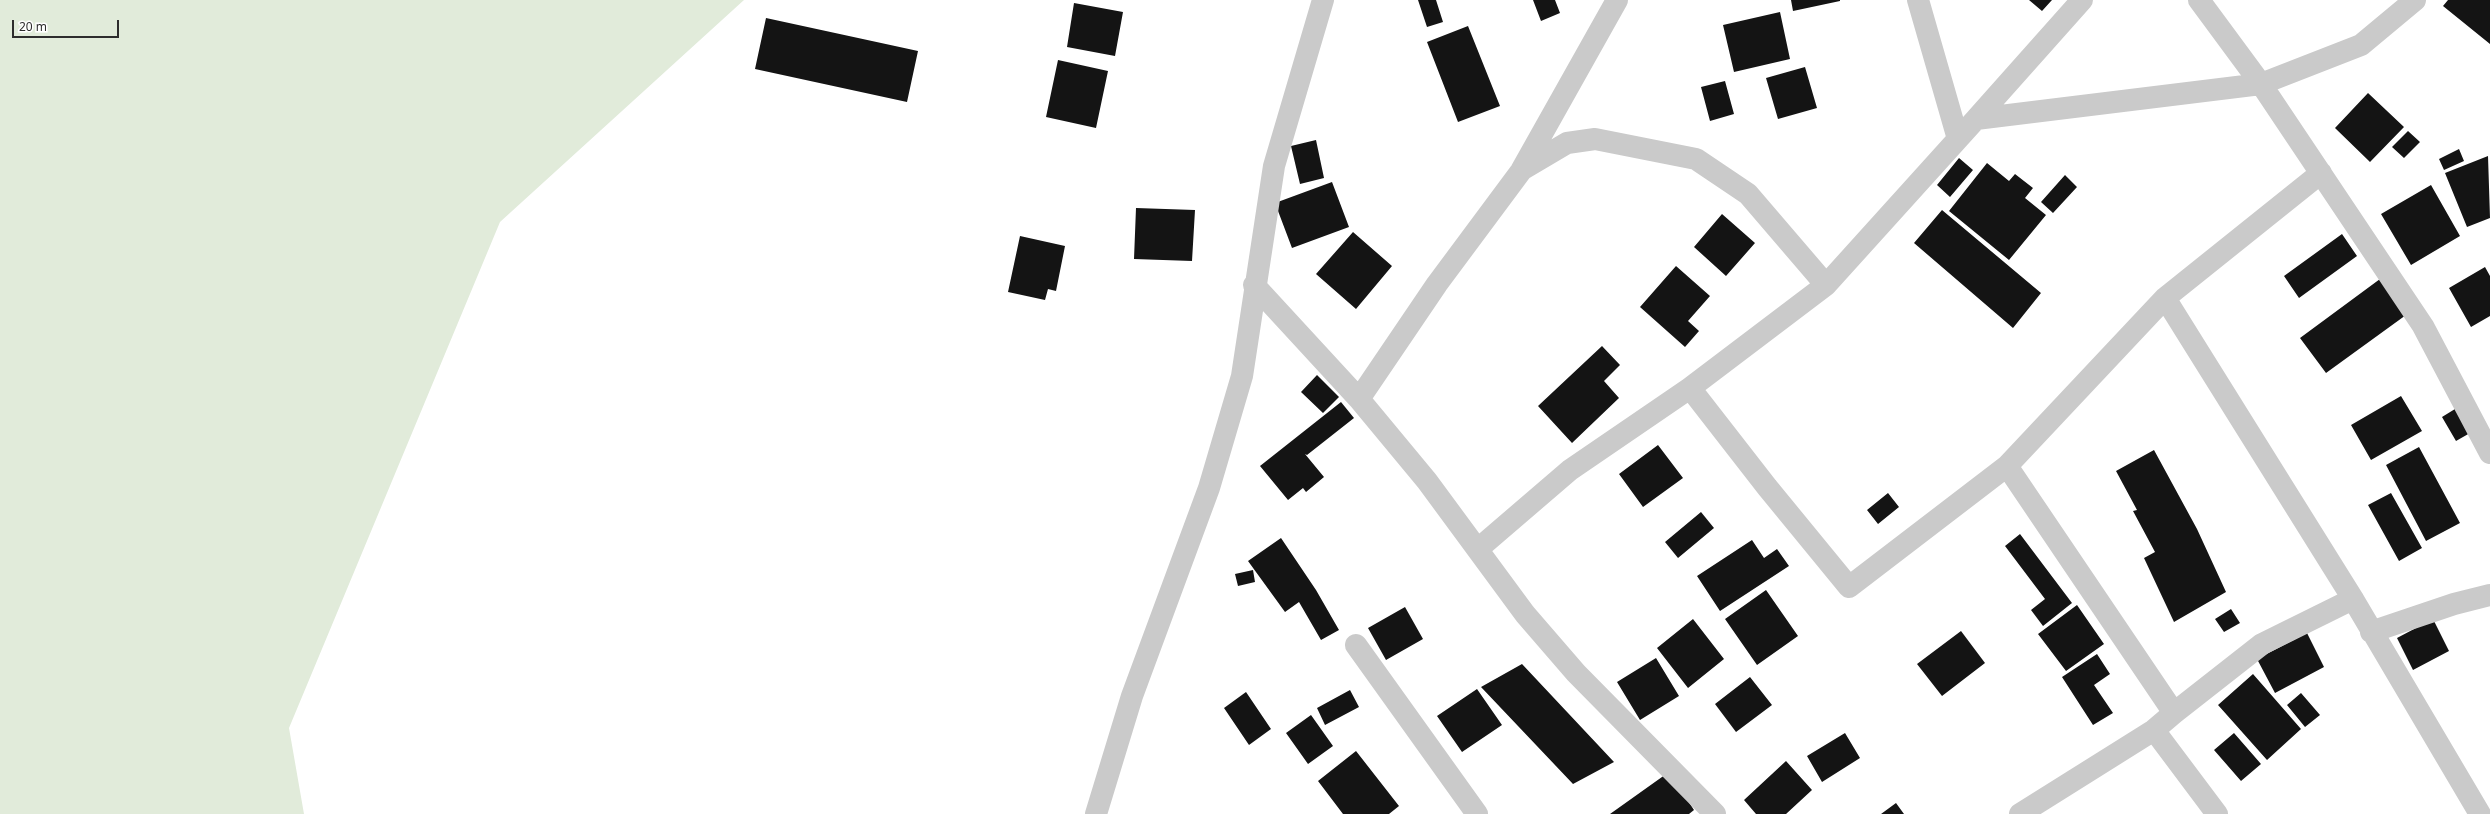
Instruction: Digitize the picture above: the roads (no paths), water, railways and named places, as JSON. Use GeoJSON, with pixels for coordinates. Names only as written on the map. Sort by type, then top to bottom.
{"type":"FeatureCollection","features":[{"type":"Feature","properties":{"kind":"street"},"geometry":{"type":"LineString","coordinates":[[1096,814],[1132,696],[1213,473],[1242,376],[1254,285],[1274,166],[1323,0]]}},
{"type":"Feature","properties":{"kind":"street"},"geometry":{"type":"LineString","coordinates":[[1359,399],[1437,284],[1521,170],[1617,0]]}},
{"type":"Feature","properties":{"kind":"street"},"geometry":{"type":"LineString","coordinates":[[1918,0],[1958,139]]}},
{"type":"Feature","properties":{"kind":"street"},"geometry":{"type":"LineString","coordinates":[[1478,549],[1570,470],[1690,388],[1826,285],[2082,0]]}},
{"type":"Feature","properties":{"kind":"street"},"geometry":{"type":"LineString","coordinates":[[2199,0],[2261,84],[2422,326],[2490,453]]}},
{"type":"Feature","properties":{"kind":"street"},"geometry":{"type":"LineString","coordinates":[[1976,119],[2261,84],[2361,44],[2415,0]]}},
{"type":"Feature","properties":{"kind":"street"},"geometry":{"type":"LineString","coordinates":[[1521,170],[1567,143],[1595,139],[1696,159],[1748,194],[1826,285]]}},
{"type":"Feature","properties":{"kind":"street"},"geometry":{"type":"LineString","coordinates":[[1690,388],[1767,487],[1849,587],[2007,466],[2165,298],[2320,173]]}},
{"type":"Feature","properties":{"kind":"street"},"geometry":{"type":"LineString","coordinates":[[1254,285],[1359,399],[1427,481],[1525,614],[1576,673],[1715,814]]}},
{"type":"Feature","properties":{"kind":"street"},"geometry":{"type":"LineString","coordinates":[[2165,298],[2353,599],[2371,632],[2480,814]]}},
{"type":"Feature","properties":{"kind":"street"},"geometry":{"type":"LineString","coordinates":[[2007,466],[2174,713]]}},
{"type":"Feature","properties":{"kind":"street"},"geometry":{"type":"LineString","coordinates":[[2371,632],[2454,604],[2490,595]]}},
{"type":"Feature","properties":{"kind":"street"},"geometry":{"type":"LineString","coordinates":[[2020,814],[2154,730],[2262,644],[2353,599]]}},
{"type":"Feature","properties":{"kind":"street"},"geometry":{"type":"LineString","coordinates":[[1356,645],[1477,814]]}},
{"type":"Feature","properties":{"kind":"street"},"geometry":{"type":"LineString","coordinates":[[2154,730],[2217,814]]}}]}
